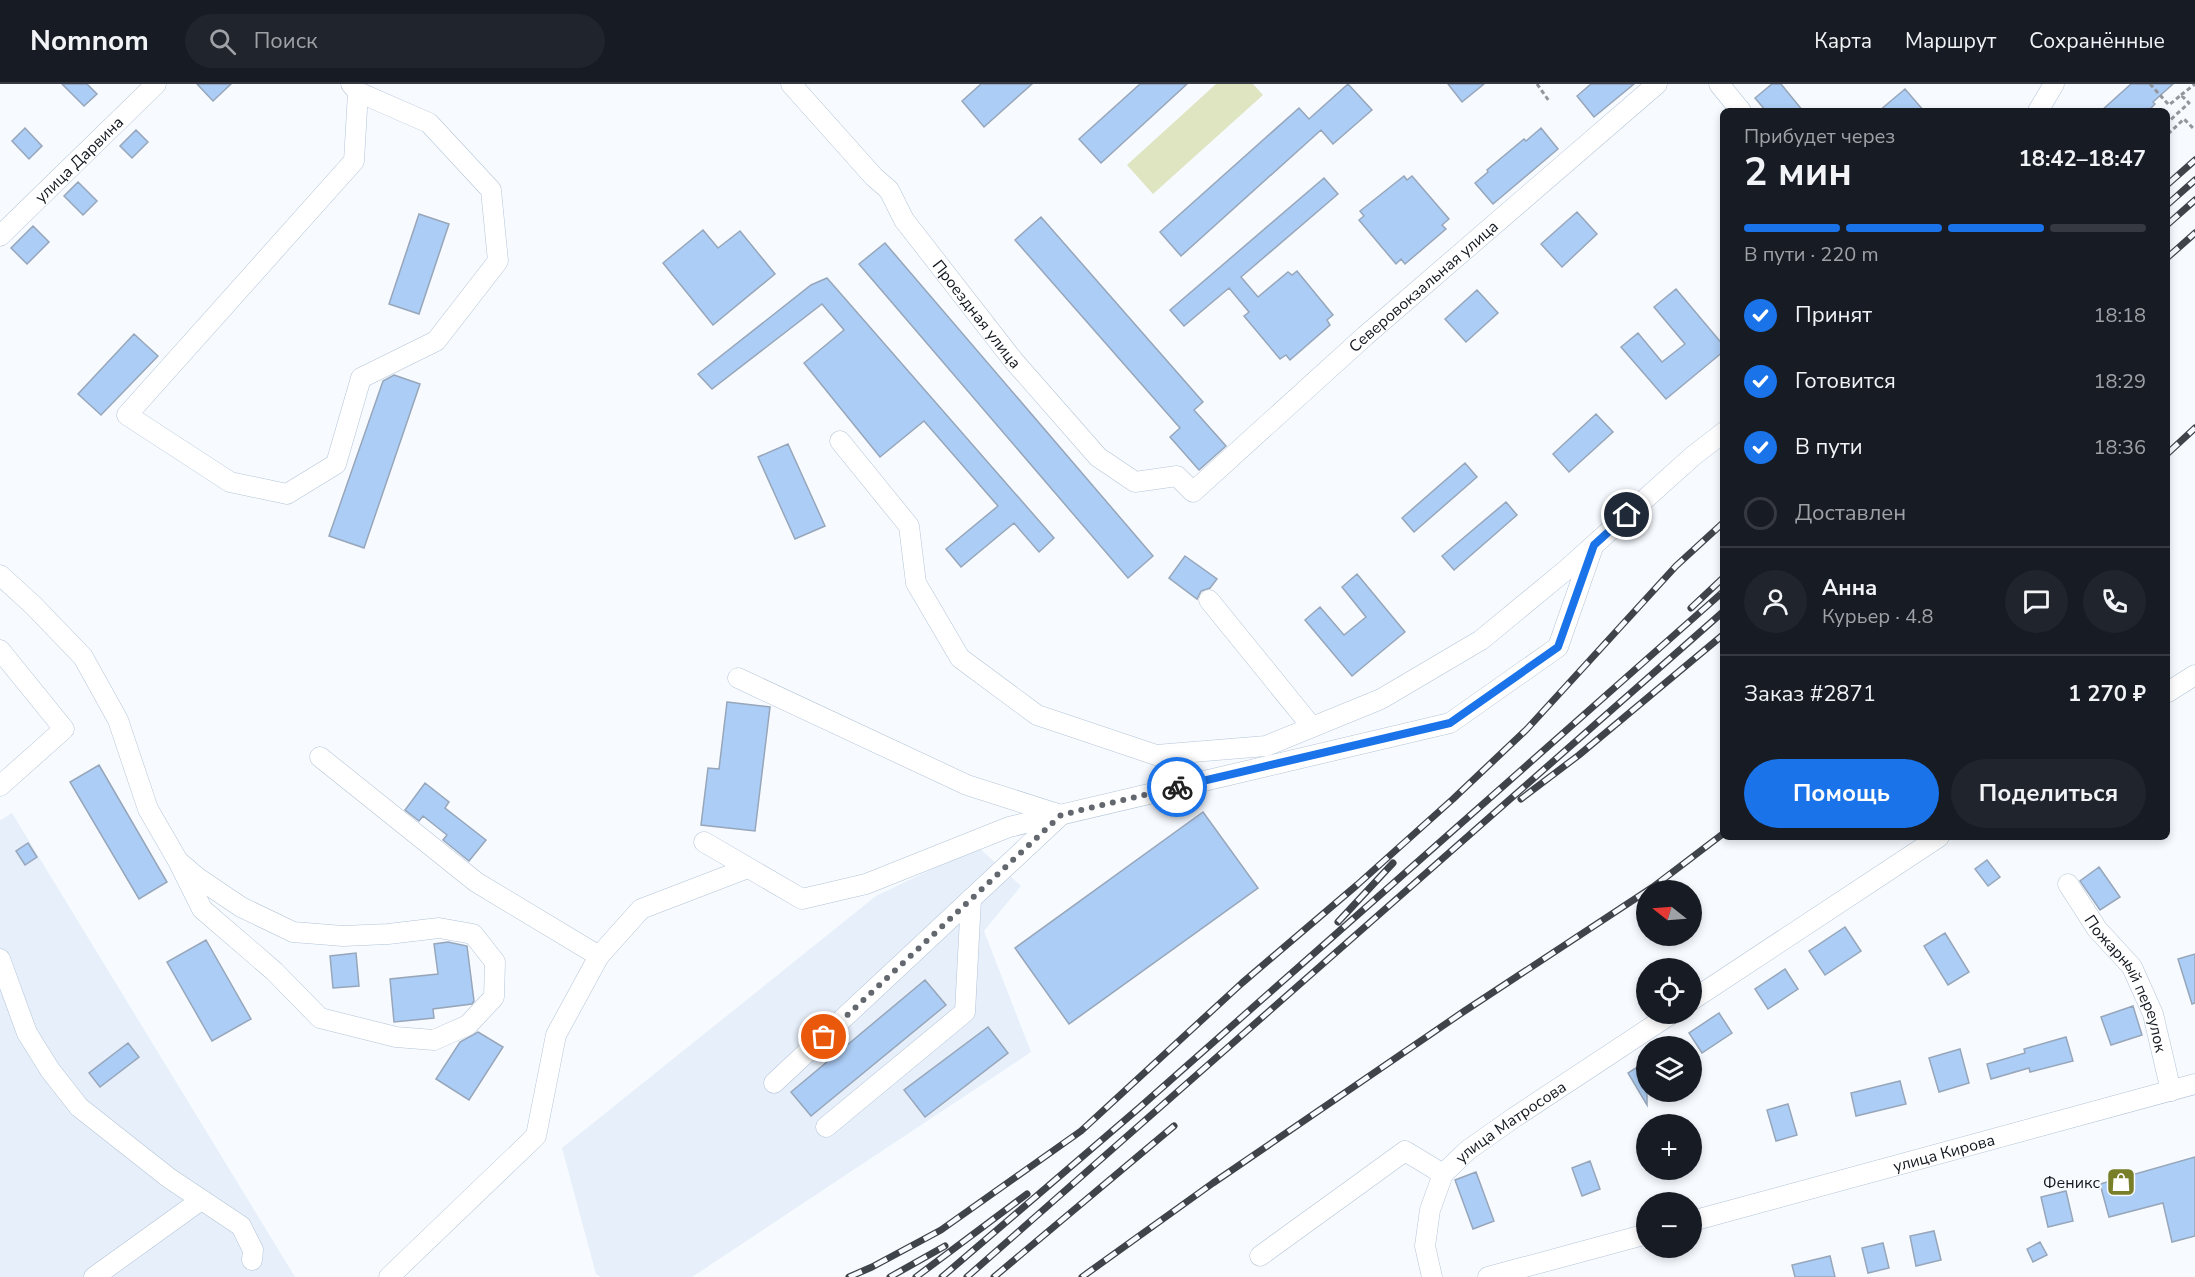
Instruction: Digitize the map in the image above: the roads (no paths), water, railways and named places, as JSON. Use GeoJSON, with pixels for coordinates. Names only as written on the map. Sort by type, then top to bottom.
{"type":"FeatureCollection","features":[{"type":"Feature","properties":{"kind":"street","name":"улица Дарвина"},"geometry":{"type":"LineString","coordinates":[[0,236],[156,84]]}},
{"type":"Feature","properties":{"kind":"street","name":"Проездная улица"},"geometry":{"type":"LineString","coordinates":[[791,84],[874,177],[889,189],[904,220],[1013,360],[1098,457],[1135,482],[1177,476],[1192,492]]}},
{"type":"Feature","properties":{"kind":"street","name":"Северовокзальная улица"},"geometry":{"type":"LineString","coordinates":[[1192,492],[1365,336],[1657,84]]}},
{"type":"Feature","properties":{"kind":"street"},"geometry":{"type":"LineString","coordinates":[[1719,84],[1739,108]]}},
{"type":"Feature","properties":{"kind":"street"},"geometry":{"type":"LineString","coordinates":[[2040,108],[2054,84]]}},
{"type":"Feature","properties":{"kind":"street"},"geometry":{"type":"LineString","coordinates":[[355,88],[429,123],[491,190],[498,261],[436,341],[361,378],[336,464],[287,494],[230,482],[128,415],[354,161],[355,88]]}},
{"type":"Feature","properties":{"kind":"street"},"geometry":{"type":"LineString","coordinates":[[840,441],[909,526],[916,583],[960,658],[1037,715],[1156,755],[1266,746],[1381,699],[1481,640],[1720,435]]}},
{"type":"Feature","properties":{"kind":"street"},"geometry":{"type":"LineString","coordinates":[[704,842],[802,899],[866,884],[1009,827],[1450,723],[1558,647],[1594,545]]}},
{"type":"Feature","properties":{"kind":"street"},"geometry":{"type":"LineString","coordinates":[[0,575],[34,606],[83,657],[118,720],[148,809],[202,909],[274,971],[320,1018],[396,1037],[434,1040],[468,1025],[494,997],[495,962],[473,934],[439,928],[343,936],[293,932],[241,907],[198,878],[178,861]]}},
{"type":"Feature","properties":{"kind":"street"},"geometry":{"type":"LineString","coordinates":[[1209,600],[1312,727]]}},
{"type":"Feature","properties":{"kind":"street"},"geometry":{"type":"LineString","coordinates":[[0,650],[64,729],[0,786]]}},
{"type":"Feature","properties":{"kind":"street"},"geometry":{"type":"LineString","coordinates":[[2170,691],[2195,675]]}},
{"type":"Feature","properties":{"kind":"street"},"geometry":{"type":"LineString","coordinates":[[738,678],[967,785],[1061,815]]}},
{"type":"Feature","properties":{"kind":"street"},"geometry":{"type":"LineString","coordinates":[[320,757],[476,882],[599,956]]}},
{"type":"Feature","properties":{"kind":"street"},"geometry":{"type":"LineString","coordinates":[[774,1083],[1061,815]]}},
{"type":"Feature","properties":{"kind":"street"},"geometry":{"type":"LineString","coordinates":[[1702,993],[1934,840]]}},
{"type":"Feature","properties":{"kind":"street"},"geometry":{"type":"LineString","coordinates":[[389,1277],[536,1136],[556,1035],[599,956],[641,909],[748,868]]}},
{"type":"Feature","properties":{"kind":"street","name":"Пожарный переулок"},"geometry":{"type":"LineString","coordinates":[[2068,884],[2097,929],[2132,967],[2153,1014],[2171,1091]]}},
{"type":"Feature","properties":{"kind":"street"},"geometry":{"type":"LineString","coordinates":[[826,1127],[965,1012],[971,899]]}},
{"type":"Feature","properties":{"kind":"street"},"geometry":{"type":"LineString","coordinates":[[0,959],[27,1033],[50,1070],[78,1107],[169,1178],[241,1226],[253,1250],[252,1260]]}},
{"type":"Feature","properties":{"kind":"street","name":"улица Матросова"},"geometry":{"type":"LineString","coordinates":[[1432,1277],[1425,1246],[1430,1210],[1443,1174],[1468,1150],[1656,1024]]}},
{"type":"Feature","properties":{"kind":"street","name":"улица Кирова"},"geometry":{"type":"LineString","coordinates":[[1702,1218],[2195,1084]]}},
{"type":"Feature","properties":{"kind":"street"},"geometry":{"type":"LineString","coordinates":[[1260,1256],[1405,1151],[1443,1174]]}},
{"type":"Feature","properties":{"kind":"street"},"geometry":{"type":"LineString","coordinates":[[94,1277],[201,1200]]}},
{"type":"Feature","properties":{"kind":"street"},"geometry":{"type":"LineString","coordinates":[[1488,1277],[1636,1237]]}},
{"type":"Feature","properties":{"kind":"railway"},"geometry":{"type":"LineString","coordinates":[[2170,182],[2195,160]]}},
{"type":"Feature","properties":{"kind":"railway"},"geometry":{"type":"LineString","coordinates":[[2170,202],[2195,180]]}},
{"type":"Feature","properties":{"kind":"railway"},"geometry":{"type":"LineString","coordinates":[[2170,222],[2195,200]]}},
{"type":"Feature","properties":{"kind":"railway"},"geometry":{"type":"LineString","coordinates":[[2170,255],[2195,233]]}},
{"type":"Feature","properties":{"kind":"railway"},"geometry":{"type":"LineString","coordinates":[[2170,451],[2195,428]]}},
{"type":"Feature","properties":{"kind":"railway"},"geometry":{"type":"LineString","coordinates":[[849,1277],[941,1230],[1081,1131],[1242,983],[1453,799],[1527,729],[1676,566],[1720,526]]}},
{"type":"Feature","properties":{"kind":"railway"},"geometry":{"type":"LineString","coordinates":[[1691,608],[1720,581]]}},
{"type":"Feature","properties":{"kind":"railway"},"geometry":{"type":"LineString","coordinates":[[942,1277],[1139,1108],[1720,595]]}},
{"type":"Feature","properties":{"kind":"railway"},"geometry":{"type":"LineString","coordinates":[[967,1277],[1720,615]]}},
{"type":"Feature","properties":{"kind":"railway"},"geometry":{"type":"LineString","coordinates":[[1521,799],[1579,755],[1720,637]]}},
{"type":"Feature","properties":{"kind":"railway"},"geometry":{"type":"LineString","coordinates":[[1082,1277],[1213,1183],[1463,1012],[1653,887],[1720,836]]}},
{"type":"Feature","properties":{"kind":"railway"},"geometry":{"type":"LineString","coordinates":[[1338,922],[1393,863]]}},
{"type":"Feature","properties":{"kind":"railway"},"geometry":{"type":"LineString","coordinates":[[994,1277],[1174,1126]]}},
{"type":"Feature","properties":{"kind":"railway"},"geometry":{"type":"LineString","coordinates":[[916,1277],[1027,1194]]}},
{"type":"Feature","properties":{"kind":"railway"},"geometry":{"type":"LineString","coordinates":[[890,1277],[945,1246]]}},
{"type":"Feature","properties":{"kind":"place","name":"Феникс"},"geometry":{"type":"Point","coordinates":[2121,1182]}}]}
